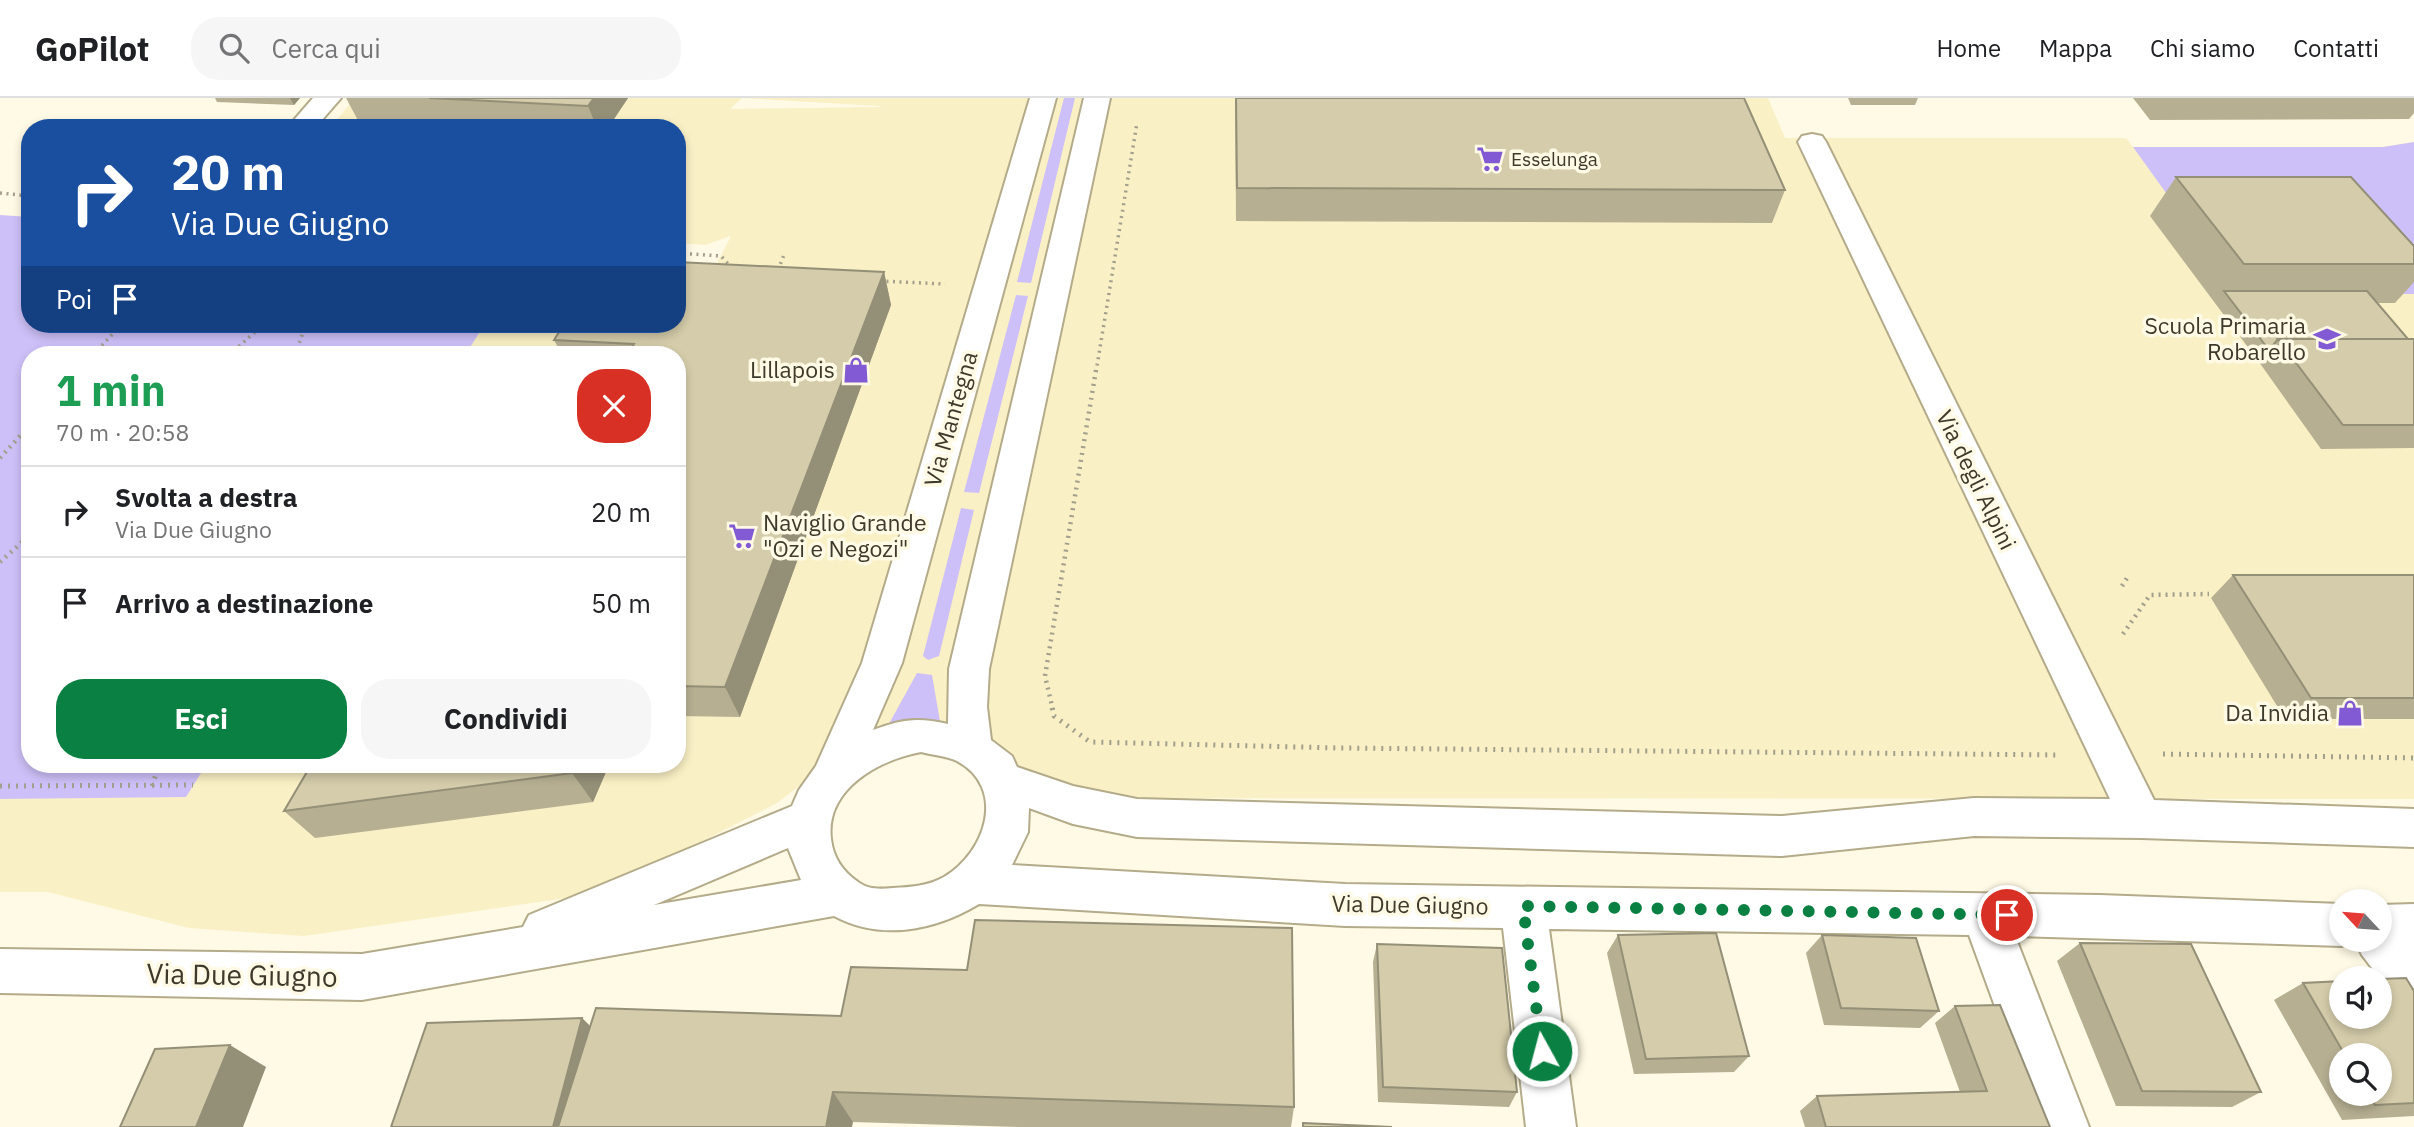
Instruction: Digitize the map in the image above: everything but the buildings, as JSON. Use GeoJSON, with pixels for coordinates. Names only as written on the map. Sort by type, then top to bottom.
{"type":"FeatureCollection","features":[{"type":"Feature","properties":{"kind":"street"},"geometry":{"type":"LineString","coordinates":[[308,119],[328,98]]}},
{"type":"Feature","properties":{"kind":"street","name":"Via Mantegna"},"geometry":{"type":"LineString","coordinates":[[833,775],[882,663],[1043,98]]}},
{"type":"Feature","properties":{"kind":"street"},"geometry":{"type":"LineString","coordinates":[[971,746],[967,707],[969,669],[1097,98]]}},
{"type":"Feature","properties":{"kind":"street","name":"Via degli Alpini"},"geometry":{"type":"LineString","coordinates":[[1811,142],[2141,819]]}},
{"type":"Feature","properties":{"kind":"street"},"geometry":{"type":"LineString","coordinates":[[903,736],[937,736],[971,746],[992,763],[1004,781],[1009,802],[1007,830],[1000,850],[971,883],[954,896],[933,905],[894,912],[871,909],[838,895],[817,871],[810,854],[810,818],[819,795],[833,775],[864,750],[903,736]]}},
{"type":"Feature","properties":{"kind":"street"},"geometry":{"type":"LineString","coordinates":[[1004,781],[1073,806],[1137,818],[1782,836],[1975,817],[2141,819],[2414,828]]}},
{"type":"Feature","properties":{"kind":"street","name":"Via Due Giugno"},"geometry":{"type":"LineString","coordinates":[[482,957],[810,818]]}},
{"type":"Feature","properties":{"kind":"street","name":"Via Due Giugno"},"geometry":{"type":"LineString","coordinates":[[971,883],[1345,905],[2100,916],[2329,925]]}},
{"type":"Feature","properties":{"kind":"street","name":"Via Due Giugno"},"geometry":{"type":"LineString","coordinates":[[4,977],[362,977],[838,895]]}},
{"type":"Feature","properties":{"kind":"street"},"geometry":{"type":"LineString","coordinates":[[1523,906],[1551,1127]]}},
{"type":"Feature","properties":{"kind":"street"},"geometry":{"type":"LineString","coordinates":[[1984,915],[2064,1127]]}},
{"type":"Feature","properties":{"kind":"street"},"geometry":{"type":"LineString","coordinates":[[2392,926],[2414,925]]}},
{"type":"Feature","properties":{"kind":"street"},"geometry":{"type":"LineString","coordinates":[[2388,952],[2414,985]]}},
{"type":"Feature","properties":{"kind":"path"},"geometry":{"type":"LineString","coordinates":[[1139,111],[1045,676],[1054,716],[1090,742],[1340,748],[2039,756],[2109,753],[2414,758]]}},
{"type":"Feature","properties":{"kind":"path"},"geometry":{"type":"LineString","coordinates":[[0,193],[21,195]]}},
{"type":"Feature","properties":{"kind":"path"},"geometry":{"type":"LineString","coordinates":[[686,254],[721,256],[739,275]]}},
{"type":"Feature","properties":{"kind":"path"},"geometry":{"type":"LineString","coordinates":[[775,277],[784,255]]}},
{"type":"Feature","properties":{"kind":"path"},"geometry":{"type":"LineString","coordinates":[[873,281],[956,284]]}},
{"type":"Feature","properties":{"kind":"path"},"geometry":{"type":"LineString","coordinates":[[101,346],[114,333]]}},
{"type":"Feature","properties":{"kind":"path"},"geometry":{"type":"LineString","coordinates":[[239,346],[254,333]]}},
{"type":"Feature","properties":{"kind":"path"},"geometry":{"type":"LineString","coordinates":[[0,458],[21,435]]}},
{"type":"Feature","properties":{"kind":"path"},"geometry":{"type":"LineString","coordinates":[[0,562],[21,543]]}},
{"type":"Feature","properties":{"kind":"path"},"geometry":{"type":"LineString","coordinates":[[2122,586],[2127,578]]}},
{"type":"Feature","properties":{"kind":"path"},"geometry":{"type":"LineString","coordinates":[[2123,635],[2151,595],[2210,594]]}},
{"type":"Feature","properties":{"kind":"path"},"geometry":{"type":"LineString","coordinates":[[152,786],[156,773]]}},
{"type":"Feature","properties":{"kind":"path"},"geometry":{"type":"LineString","coordinates":[[0,786],[193,785]]}},
{"type":"Feature","properties":{"kind":"shaded area"},"geometry":{"type":"Polygon","coordinates":[[[355,98],[742,98],[1768,98],[1785,138],[2126,138],[2133,147],[2383,147],[2414,142],[2414,799],[1013,798],[980,748],[837,757],[777,803],[601,893],[304,936],[189,928],[48,892],[0,892],[0,484],[21,681],[21,773],[686,773],[686,346],[118,346],[129,333],[686,333],[686,311],[713,271],[731,236],[705,245],[686,244],[686,119],[338,119],[355,98]],[[742,98],[730,109],[881,107],[742,98]]]}},
{"type":"Feature","properties":{"kind":"shaded area"},"geometry":{"type":"Polygon","coordinates":[[[1064,98],[1075,98],[1031,283],[1017,282],[1064,98]]]}},
{"type":"Feature","properties":{"kind":"shaded area"},"geometry":{"type":"Polygon","coordinates":[[[2414,142],[2414,294],[2402,294],[2179,211],[2133,147],[2383,147],[2414,142]]]}},
{"type":"Feature","properties":{"kind":"shaded area"},"geometry":{"type":"Polygon","coordinates":[[[0,215],[21,216],[21,333],[479,333],[471,346],[21,346],[21,773],[201,773],[186,797],[0,799],[0,215]]]}},
{"type":"Feature","properties":{"kind":"shaded area"},"geometry":{"type":"Polygon","coordinates":[[[1016,295],[1028,296],[979,493],[964,492],[1016,295]]]}},
{"type":"Feature","properties":{"kind":"shaded area"},"geometry":{"type":"Polygon","coordinates":[[[961,508],[974,510],[939,656],[928,660],[923,656],[961,508]]]}},
{"type":"Feature","properties":{"kind":"shaded area"},"geometry":{"type":"Polygon","coordinates":[[[917,673],[932,675],[942,733],[885,731],[917,673]]]}},
{"type":"Feature","properties":{"kind":"place","name":"Esselunga"},"geometry":{"type":"Point","coordinates":[1490,159]}},
{"type":"Feature","properties":{"kind":"place","name":"Scuola Primaria Robarello"},"geometry":{"type":"Point","coordinates":[2327,339]}},
{"type":"Feature","properties":{"kind":"place","name":"Lillapois"},"geometry":{"type":"Point","coordinates":[856,370]}},
{"type":"Feature","properties":{"kind":"place","name":"Naviglio Grande \"Ozi e Negozi\""},"geometry":{"type":"Point","coordinates":[742,536]}},
{"type":"Feature","properties":{"kind":"place","name":"Da Invidia"},"geometry":{"type":"Point","coordinates":[2350,713]}},
{"type":"Feature","properties":{"kind":"route"},"geometry":{"type":"LineString","coordinates":[[1542,1051],[1523,906],[2007,915]]}}]}
